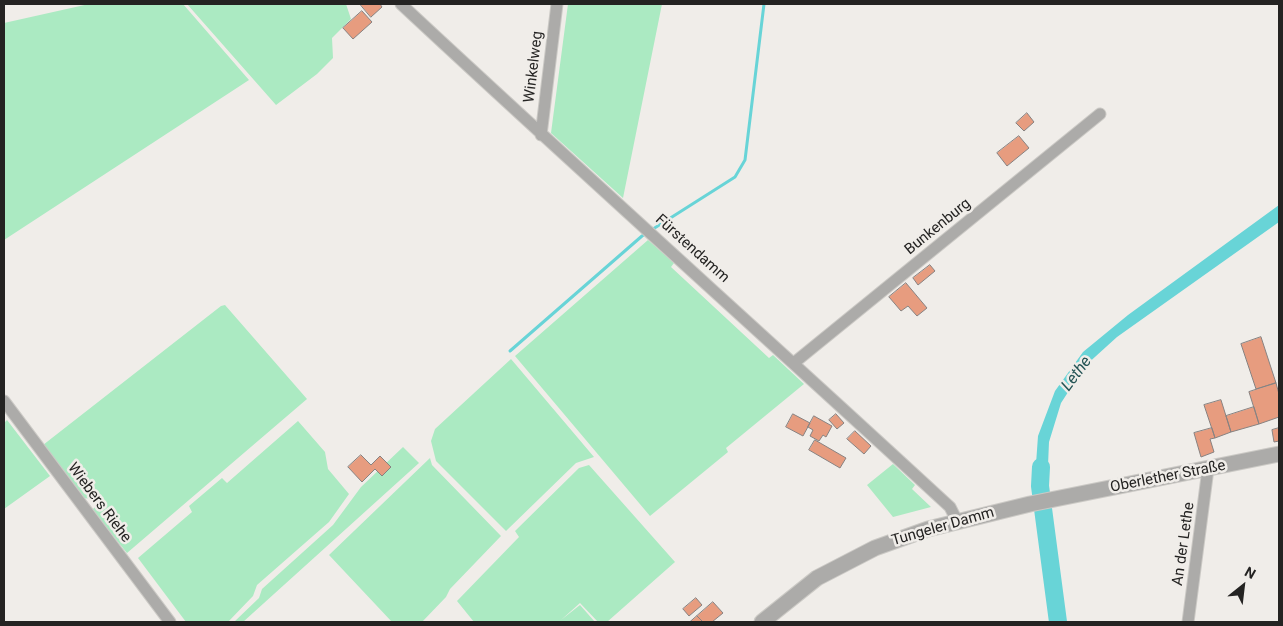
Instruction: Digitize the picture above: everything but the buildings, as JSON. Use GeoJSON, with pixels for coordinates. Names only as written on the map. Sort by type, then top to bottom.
{"type":"FeatureCollection","features":[{"type":"Feature","properties":{"kind":"street","name":"Fürstendamm"},"geometry":{"type":"LineString","coordinates":[[401,4],[541,135],[795,362],[950,507],[957,521]]}},
{"type":"Feature","properties":{"kind":"street","name":"Winkelweg"},"geometry":{"type":"LineString","coordinates":[[541,135],[557,4]]}},
{"type":"Feature","properties":{"kind":"street","name":"Bunkenburg"},"geometry":{"type":"LineString","coordinates":[[795,362],[1100,114]]}},
{"type":"Feature","properties":{"kind":"street","name":"Wiebers Riehe"},"geometry":{"type":"LineString","coordinates":[[4,401],[170,622]]}},
{"type":"Feature","properties":{"kind":"street","name":"Oberlether Straße"},"geometry":{"type":"LineString","coordinates":[[1056,499],[1279,454]]}},
{"type":"Feature","properties":{"kind":"street","name":"An der Lethe"},"geometry":{"type":"LineString","coordinates":[[1188,622],[1208,469]]}},
{"type":"Feature","properties":{"kind":"street","name":"Tungeler Damm"},"geometry":{"type":"LineString","coordinates":[[762,622],[817,578],[852,558],[900,538],[957,521],[1056,499]]}},
{"type":"Feature","properties":{"kind":"green space"},"geometry":{"type":"Polygon","coordinates":[[[89,4],[183,4],[249,80],[4,240],[4,23],[89,4]]]}},
{"type":"Feature","properties":{"kind":"green space"},"geometry":{"type":"Polygon","coordinates":[[[187,4],[346,4],[351,19],[332,38],[333,58],[317,74],[276,105],[187,4]]]}},
{"type":"Feature","properties":{"kind":"green space"},"geometry":{"type":"Polygon","coordinates":[[[568,4],[662,4],[623,198],[551,133],[568,4]]]}},
{"type":"Feature","properties":{"kind":"green space"},"geometry":{"type":"Polygon","coordinates":[[[648,240],[674,263],[671,267],[769,358],[773,355],[804,384],[726,448],[728,452],[650,516],[515,356],[648,240]]]}},
{"type":"Feature","properties":{"kind":"green space"},"geometry":{"type":"Polygon","coordinates":[[[225,305],[307,399],[127,553],[92,510],[96,506],[93,499],[82,498],[43,445],[221,306],[225,305]]]}},
{"type":"Feature","properties":{"kind":"green space"},"geometry":{"type":"Polygon","coordinates":[[[511,359],[594,457],[576,463],[506,531],[436,461],[431,441],[435,429],[511,359]]]}},
{"type":"Feature","properties":{"kind":"green space"},"geometry":{"type":"Polygon","coordinates":[[[7,420],[50,476],[4,509],[4,423],[7,420]]]}},
{"type":"Feature","properties":{"kind":"green space"},"geometry":{"type":"Polygon","coordinates":[[[298,421],[325,452],[328,469],[349,494],[329,522],[257,585],[253,596],[228,622],[186,622],[138,558],[192,512],[189,506],[222,478],[227,483],[298,421]]]}},
{"type":"Feature","properties":{"kind":"green space"},"geometry":{"type":"Polygon","coordinates":[[[403,447],[419,463],[243,622],[234,622],[259,598],[262,589],[333,525],[361,487],[403,447]]]}},
{"type":"Feature","properties":{"kind":"green space"},"geometry":{"type":"Polygon","coordinates":[[[430,458],[432,465],[501,536],[450,589],[446,597],[422,622],[392,622],[329,555],[430,458]]]}},
{"type":"Feature","properties":{"kind":"green space"},"geometry":{"type":"Polygon","coordinates":[[[893,464],[915,485],[912,489],[931,507],[893,517],[867,485],[893,464]]]}},
{"type":"Feature","properties":{"kind":"green space"},"geometry":{"type":"Polygon","coordinates":[[[589,465],[675,562],[607,622],[598,622],[580,603],[561,620],[580,605],[595,622],[474,622],[457,601],[519,537],[515,531],[579,468],[589,465]]]}},
{"type":"Feature","properties":{"kind":"water"},"geometry":{"type":"Polygon","coordinates":[[[1279,205],[1279,222],[1117,337],[1085,366],[1061,403],[1049,442],[1047,489],[1034,492],[1038,436],[1055,391],[1083,352],[1128,315],[1279,205]]]}},
{"type":"Feature","properties":{"kind":"waterway"},"geometry":{"type":"LineString","coordinates":[[510,351],[642,236],[735,177],[745,160],[764,4]]}},
{"type":"Feature","properties":{"kind":"waterway","name":"Lethe"},"geometry":{"type":"LineString","coordinates":[[1041,467],[1040,486],[1058,622]]}}]}
